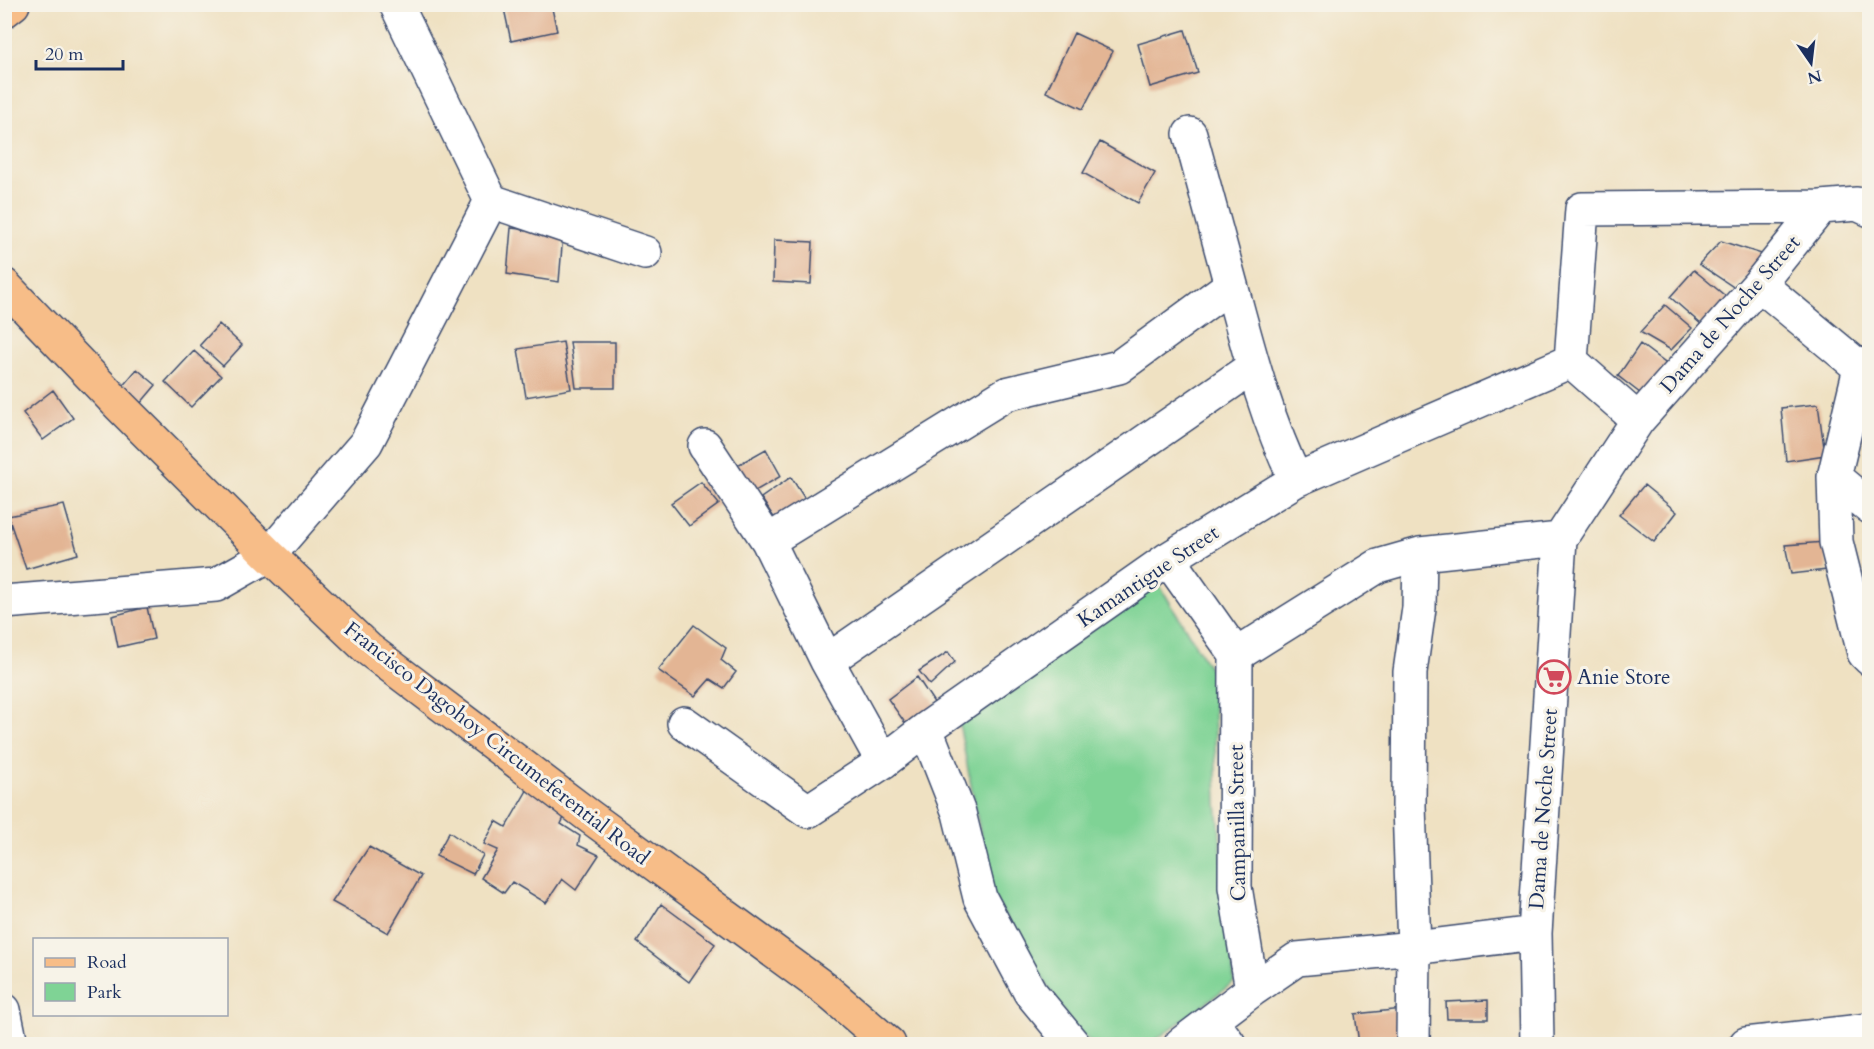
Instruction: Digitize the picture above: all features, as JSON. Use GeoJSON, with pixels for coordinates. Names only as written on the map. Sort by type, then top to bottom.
{"type":"FeatureCollection","features":[{"type":"Feature","properties":{"kind":"main road"},"geometry":{"type":"LineString","coordinates":[[4,11],[12,4]]}},
{"type":"Feature","properties":{"kind":"main road","name":"Francisco Dagohoy Circumeferential Road"},"geometry":{"type":"LineString","coordinates":[[4,285],[120,406],[269,555],[368,649],[580,809],[825,989],[889,1044]]}},
{"type":"Feature","properties":{"kind":"street"},"geometry":{"type":"LineString","coordinates":[[396,4],[491,201],[645,253]]}},
{"type":"Feature","properties":{"kind":"street"},"geometry":{"type":"LineString","coordinates":[[1190,135],[1253,367],[1296,480]]}},
{"type":"Feature","properties":{"kind":"street"},"geometry":{"type":"LineString","coordinates":[[4,602],[216,585],[269,555],[366,443],[491,201]]}},
{"type":"Feature","properties":{"kind":"street"},"geometry":{"type":"LineString","coordinates":[[1638,420],[1571,361],[1582,209],[1821,207],[1857,204],[1869,210]]}},
{"type":"Feature","properties":{"kind":"street","name":"Dama de Noche Street"},"geometry":{"type":"LineString","coordinates":[[1538,1044],[1535,933],[1560,538],[1638,420],[1759,284],[1821,207]]}},
{"type":"Feature","properties":{"kind":"street"},"geometry":{"type":"LineString","coordinates":[[1759,284],[1865,372],[1834,477],[1836,543],[1864,653],[1869,659]]}},
{"type":"Feature","properties":{"kind":"street"},"geometry":{"type":"LineString","coordinates":[[768,542],[1006,394],[1119,367],[1231,285]]}},
{"type":"Feature","properties":{"kind":"street","name":"Kamantigue Street"},"geometry":{"type":"LineString","coordinates":[[684,723],[808,811],[883,762],[926,729],[1168,559],[1296,480],[1571,361]]}},
{"type":"Feature","properties":{"kind":"street"},"geometry":{"type":"LineString","coordinates":[[827,661],[1253,367]]}},
{"type":"Feature","properties":{"kind":"street"},"geometry":{"type":"LineString","coordinates":[[705,446],[768,542],[827,661],[883,762]]}},
{"type":"Feature","properties":{"kind":"street"},"geometry":{"type":"LineString","coordinates":[[1834,477],[1869,507]]}},
{"type":"Feature","properties":{"kind":"street"},"geometry":{"type":"LineString","coordinates":[[1168,559],[1236,655],[1378,566],[1420,554],[1560,538]]}},
{"type":"Feature","properties":{"kind":"street"},"geometry":{"type":"LineString","coordinates":[[1413,1044],[1414,948],[1409,806],[1410,672],[1419,608],[1420,554]]}},
{"type":"Feature","properties":{"kind":"street","name":"Campanilla Street"},"geometry":{"type":"LineString","coordinates":[[1236,655],[1235,887],[1252,990]]}},
{"type":"Feature","properties":{"kind":"street"},"geometry":{"type":"LineString","coordinates":[[926,729],[959,813],[980,898],[1030,992],[1073,1044]]}},
{"type":"Feature","properties":{"kind":"street"},"geometry":{"type":"LineString","coordinates":[[1181,1044],[1221,1033],[1252,990],[1297,959],[1535,933]]}},
{"type":"Feature","properties":{"kind":"street"},"geometry":{"type":"LineString","coordinates":[[4,1010],[11,1044]]}},
{"type":"Feature","properties":{"kind":"street"},"geometry":{"type":"LineString","coordinates":[[1765,1043],[1869,1030]]}},
{"type":"Feature","properties":{"kind":"green space"},"geometry":{"type":"Polygon","coordinates":[[[1157,581],[1213,674],[1217,804],[1234,982],[1150,1044],[1093,1044],[1072,1026],[992,894],[959,723],[1157,581]]]}},
{"type":"Feature","properties":{"kind":"building"},"geometry":{"type":"Polygon","coordinates":[[[503,4],[551,4],[557,31],[511,41],[503,4]]]}},
{"type":"Feature","properties":{"kind":"building"},"geometry":{"type":"Polygon","coordinates":[[[1185,30],[1198,73],[1150,87],[1138,44],[1185,30]]]}},
{"type":"Feature","properties":{"kind":"building"},"geometry":{"type":"Polygon","coordinates":[[[1074,33],[1113,51],[1083,109],[1046,92],[1074,33]]]}},
{"type":"Feature","properties":{"kind":"building"},"geometry":{"type":"Polygon","coordinates":[[[1100,142],[1155,173],[1138,203],[1083,173],[1100,142]]]}},
{"type":"Feature","properties":{"kind":"building"},"geometry":{"type":"Polygon","coordinates":[[[511,228],[563,234],[559,282],[507,274],[511,228]]]}},
{"type":"Feature","properties":{"kind":"building"},"geometry":{"type":"Polygon","coordinates":[[[774,240],[813,242],[811,284],[773,282],[774,240]]]}},
{"type":"Feature","properties":{"kind":"building"},"geometry":{"type":"Polygon","coordinates":[[[1721,241],[1768,256],[1735,288],[1699,264],[1721,241]]]}},
{"type":"Feature","properties":{"kind":"building"},"geometry":{"type":"Polygon","coordinates":[[[1694,270],[1729,299],[1702,325],[1670,297],[1694,270]]]}},
{"type":"Feature","properties":{"kind":"building"},"geometry":{"type":"Polygon","coordinates":[[[1665,305],[1692,328],[1671,350],[1640,332],[1665,305]]]}},
{"type":"Feature","properties":{"kind":"building"},"geometry":{"type":"Polygon","coordinates":[[[219,324],[242,345],[223,366],[200,345],[219,324]]]}},
{"type":"Feature","properties":{"kind":"building"},"geometry":{"type":"Polygon","coordinates":[[[563,342],[571,389],[526,397],[518,349],[563,342]]]}},
{"type":"Feature","properties":{"kind":"building"},"geometry":{"type":"Polygon","coordinates":[[[570,342],[615,342],[615,388],[576,388],[570,342]]]}},
{"type":"Feature","properties":{"kind":"building"},"geometry":{"type":"Polygon","coordinates":[[[1640,344],[1669,366],[1645,397],[1618,376],[1640,344]]]}},
{"type":"Feature","properties":{"kind":"building"},"geometry":{"type":"Polygon","coordinates":[[[194,351],[221,376],[191,407],[165,382],[194,351]]]}},
{"type":"Feature","properties":{"kind":"building"},"geometry":{"type":"Polygon","coordinates":[[[137,369],[156,385],[140,404],[121,388],[137,369]]]}},
{"type":"Feature","properties":{"kind":"building"},"geometry":{"type":"Polygon","coordinates":[[[53,390],[73,418],[43,440],[23,413],[53,390]]]}},
{"type":"Feature","properties":{"kind":"building"},"geometry":{"type":"Polygon","coordinates":[[[1818,404],[1825,455],[1786,461],[1781,408],[1818,404]]]}},
{"type":"Feature","properties":{"kind":"building"},"geometry":{"type":"Polygon","coordinates":[[[766,449],[781,476],[750,494],[734,467],[766,449]]]}},
{"type":"Feature","properties":{"kind":"building"},"geometry":{"type":"Polygon","coordinates":[[[791,477],[805,499],[775,519],[761,498],[791,477]]]}},
{"type":"Feature","properties":{"kind":"building"},"geometry":{"type":"Polygon","coordinates":[[[701,482],[719,504],[689,526],[671,503],[701,482]]]}},
{"type":"Feature","properties":{"kind":"building"},"geometry":{"type":"Polygon","coordinates":[[[1644,485],[1677,512],[1654,542],[1619,515],[1644,485]]]}},
{"type":"Feature","properties":{"kind":"building"},"geometry":{"type":"Polygon","coordinates":[[[64,505],[78,554],[26,569],[8,516],[64,505]]]}},
{"type":"Feature","properties":{"kind":"building"},"geometry":{"type":"Polygon","coordinates":[[[1825,542],[1827,570],[1791,574],[1785,545],[1825,542]]]}},
{"type":"Feature","properties":{"kind":"building"},"geometry":{"type":"Polygon","coordinates":[[[147,607],[154,639],[118,647],[112,616],[147,607]]]}},
{"type":"Feature","properties":{"kind":"building"},"geometry":{"type":"Polygon","coordinates":[[[694,625],[726,648],[721,660],[736,672],[724,688],[710,679],[695,696],[658,670],[694,625]]]}},
{"type":"Feature","properties":{"kind":"building"},"geometry":{"type":"Polygon","coordinates":[[[948,652],[955,662],[930,685],[919,671],[948,652]]]}},
{"type":"Feature","properties":{"kind":"building"},"geometry":{"type":"Polygon","coordinates":[[[917,677],[937,707],[908,727],[888,699],[917,677]]]}},
{"type":"Feature","properties":{"kind":"building"},"geometry":{"type":"Polygon","coordinates":[[[529,787],[567,811],[561,824],[580,836],[578,845],[599,855],[576,890],[562,879],[546,903],[512,882],[504,893],[481,878],[498,850],[484,844],[496,821],[506,827],[529,787]]]}},
{"type":"Feature","properties":{"kind":"building"},"geometry":{"type":"Polygon","coordinates":[[[449,832],[483,855],[473,874],[436,856],[449,832]]]}},
{"type":"Feature","properties":{"kind":"building"},"geometry":{"type":"Polygon","coordinates":[[[369,847],[421,876],[388,933],[332,902],[369,847]]]}},
{"type":"Feature","properties":{"kind":"building"},"geometry":{"type":"Polygon","coordinates":[[[661,904],[715,944],[689,982],[637,942],[661,904]]]}},
{"type":"Feature","properties":{"kind":"building"},"geometry":{"type":"Polygon","coordinates":[[[1488,1000],[1488,1019],[1447,1019],[1446,1002],[1488,1000]]]}},
{"type":"Feature","properties":{"kind":"building"},"geometry":{"type":"Polygon","coordinates":[[[1403,1009],[1404,1039],[1359,1044],[1355,1014],[1403,1009]]]}},
{"type":"Feature","properties":{"kind":"place","name":"Anie Store"},"geometry":{"type":"Point","coordinates":[1554,677]}}]}
